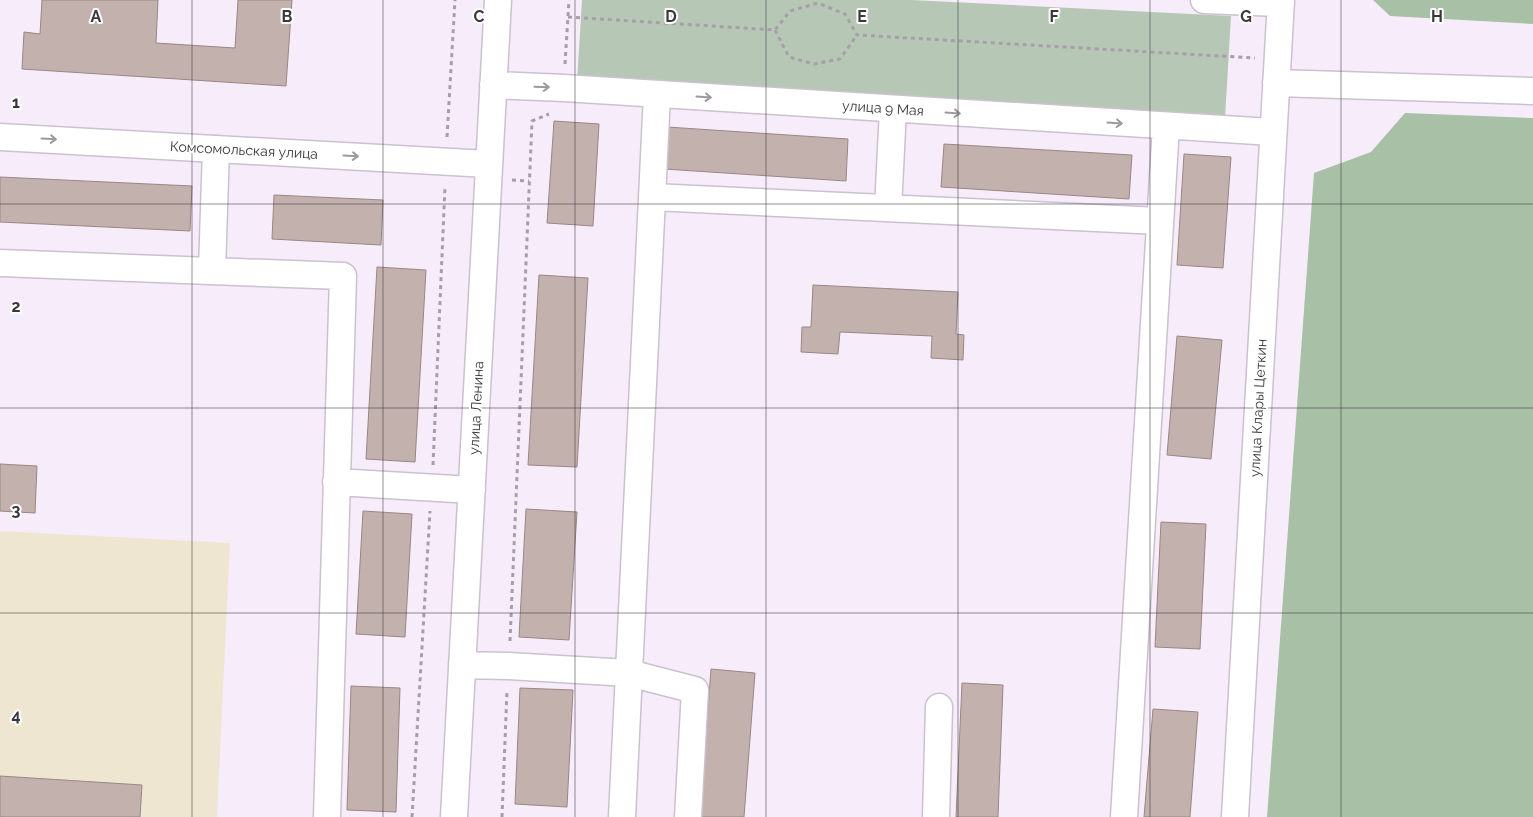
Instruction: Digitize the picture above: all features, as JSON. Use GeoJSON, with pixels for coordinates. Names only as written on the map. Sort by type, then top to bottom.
{"type":"FeatureCollection","features":[{"type":"Feature","properties":{"kind":"street","name":"улица Ленина"},"geometry":{"type":"LineString","coordinates":[[454,817],[498,0]]}},
{"type":"Feature","properties":{"kind":"street"},"geometry":{"type":"LineString","coordinates":[[1204,0],[1281,1]]}},
{"type":"Feature","properties":{"kind":"street","name":"улица Клары Цеткин"},"geometry":{"type":"LineString","coordinates":[[1235,817],[1281,1]]}},
{"type":"Feature","properties":{"kind":"street"},"geometry":{"type":"LineString","coordinates":[[1276,83],[1533,91]]}},
{"type":"Feature","properties":{"kind":"street","name":"улица 9 Мая"},"geometry":{"type":"LineString","coordinates":[[493,85],[1274,132]]}},
{"type":"Feature","properties":{"kind":"street"},"geometry":{"type":"LineString","coordinates":[[622,817],[657,94]]}},
{"type":"Feature","properties":{"kind":"street"},"geometry":{"type":"LineString","coordinates":[[888,208],[893,109]]}},
{"type":"Feature","properties":{"kind":"street"},"geometry":{"type":"LineString","coordinates":[[1124,817],[1166,126]]}},
{"type":"Feature","properties":{"kind":"street","name":"Комсомольская улица"},"geometry":{"type":"LineString","coordinates":[[0,136],[488,164]]}},
{"type":"Feature","properties":{"kind":"street"},"geometry":{"type":"LineString","coordinates":[[212,270],[216,149]]}},
{"type":"Feature","properties":{"kind":"street"},"geometry":{"type":"LineString","coordinates":[[653,197],[1160,221]]}},
{"type":"Feature","properties":{"kind":"street"},"geometry":{"type":"LineString","coordinates":[[0,263],[343,276],[327,817]]}},
{"type":"Feature","properties":{"kind":"street"},"geometry":{"type":"LineString","coordinates":[[336,482],[472,490]]}},
{"type":"Feature","properties":{"kind":"street"},"geometry":{"type":"LineString","coordinates":[[462,665],[629,673],[695,690],[688,817]]}},
{"type":"Feature","properties":{"kind":"street"},"geometry":{"type":"LineString","coordinates":[[936,817],[939,707]]}},
{"type":"Feature","properties":{"kind":"path"},"geometry":{"type":"LineString","coordinates":[[412,817],[432,488],[455,0]]}},
{"type":"Feature","properties":{"kind":"path"},"geometry":{"type":"LineString","coordinates":[[502,817],[532,121],[563,108],[569,0]]}},
{"type":"Feature","properties":{"kind":"path"},"geometry":{"type":"LineString","coordinates":[[775,30],[790,11],[818,3],[845,14],[857,35]]}},
{"type":"Feature","properties":{"kind":"path"},"geometry":{"type":"LineString","coordinates":[[568,18],[775,30]]}},
{"type":"Feature","properties":{"kind":"path"},"geometry":{"type":"LineString","coordinates":[[775,30],[789,57],[814,64],[840,59],[857,35]]}},
{"type":"Feature","properties":{"kind":"path"},"geometry":{"type":"LineString","coordinates":[[857,35],[1255,58]]}},
{"type":"Feature","properties":{"kind":"shaded area"},"geometry":{"type":"Polygon","coordinates":[[[0,531],[230,543],[217,817],[0,817],[0,531]]]}},
{"type":"Feature","properties":{"kind":"green space"},"geometry":{"type":"Polygon","coordinates":[[[582,0],[911,0],[1231,16],[1225,118],[577,82],[582,0]]]}},
{"type":"Feature","properties":{"kind":"green space"},"geometry":{"type":"Polygon","coordinates":[[[1373,0],[1533,0],[1533,24],[1390,16],[1373,0]]]}},
{"type":"Feature","properties":{"kind":"green space"},"geometry":{"type":"Polygon","coordinates":[[[1405,113],[1533,118],[1533,817],[1267,817],[1314,173],[1371,152],[1405,113]]]}},
{"type":"Feature","properties":{"kind":"building"},"geometry":{"type":"Polygon","coordinates":[[[42,0],[158,0],[156,43],[235,48],[238,0],[292,0],[286,86],[22,69],[24,32],[40,34],[42,0]]]}},
{"type":"Feature","properties":{"kind":"building"},"geometry":{"type":"Polygon","coordinates":[[[554,121],[599,124],[593,226],[547,223],[554,121]]]}},
{"type":"Feature","properties":{"kind":"building"},"geometry":{"type":"Polygon","coordinates":[[[667,127],[848,139],[846,181],[664,169],[667,127]]]}},
{"type":"Feature","properties":{"kind":"building"},"geometry":{"type":"Polygon","coordinates":[[[944,144],[1132,155],[1129,199],[941,187],[944,144]]]}},
{"type":"Feature","properties":{"kind":"building"},"geometry":{"type":"Polygon","coordinates":[[[1184,154],[1231,157],[1223,268],[1177,265],[1184,154]]]}},
{"type":"Feature","properties":{"kind":"building"},"geometry":{"type":"Polygon","coordinates":[[[0,177],[192,186],[190,231],[0,222],[0,177]]]}},
{"type":"Feature","properties":{"kind":"building"},"geometry":{"type":"Polygon","coordinates":[[[274,195],[383,200],[381,245],[272,239],[274,195]]]}},
{"type":"Feature","properties":{"kind":"building"},"geometry":{"type":"Polygon","coordinates":[[[377,267],[426,270],[415,462],[366,459],[377,267]]]}},
{"type":"Feature","properties":{"kind":"building"},"geometry":{"type":"Polygon","coordinates":[[[539,275],[588,278],[577,467],[528,465],[539,275]]]}},
{"type":"Feature","properties":{"kind":"building"},"geometry":{"type":"Polygon","coordinates":[[[813,285],[958,292],[956,334],[964,335],[963,360],[931,358],[932,336],[840,332],[838,354],[801,352],[802,327],[811,327],[813,285]]]}},
{"type":"Feature","properties":{"kind":"building"},"geometry":{"type":"Polygon","coordinates":[[[1177,336],[1222,340],[1211,459],[1167,455],[1177,336]]]}},
{"type":"Feature","properties":{"kind":"building"},"geometry":{"type":"Polygon","coordinates":[[[0,464],[37,466],[35,513],[0,511],[0,464]]]}},
{"type":"Feature","properties":{"kind":"building"},"geometry":{"type":"Polygon","coordinates":[[[526,509],[577,512],[569,640],[519,637],[526,509]]]}},
{"type":"Feature","properties":{"kind":"building"},"geometry":{"type":"Polygon","coordinates":[[[363,511],[412,514],[405,637],[356,634],[363,511]]]}},
{"type":"Feature","properties":{"kind":"building"},"geometry":{"type":"Polygon","coordinates":[[[1161,522],[1206,524],[1200,649],[1155,647],[1161,522]]]}},
{"type":"Feature","properties":{"kind":"building"},"geometry":{"type":"Polygon","coordinates":[[[711,669],[755,673],[744,817],[700,817],[711,669]]]}},
{"type":"Feature","properties":{"kind":"building"},"geometry":{"type":"Polygon","coordinates":[[[962,683],[1003,685],[998,817],[956,817],[962,683]]]}},
{"type":"Feature","properties":{"kind":"building"},"geometry":{"type":"Polygon","coordinates":[[[351,686],[400,688],[396,812],[347,810],[351,686]]]}},
{"type":"Feature","properties":{"kind":"building"},"geometry":{"type":"Polygon","coordinates":[[[520,688],[573,690],[567,807],[515,804],[520,688]]]}},
{"type":"Feature","properties":{"kind":"building"},"geometry":{"type":"Polygon","coordinates":[[[1153,709],[1198,712],[1190,817],[1144,817],[1153,709]]]}},
{"type":"Feature","properties":{"kind":"building"},"geometry":{"type":"Polygon","coordinates":[[[0,776],[142,785],[140,817],[0,817],[0,776]]]}}]}
